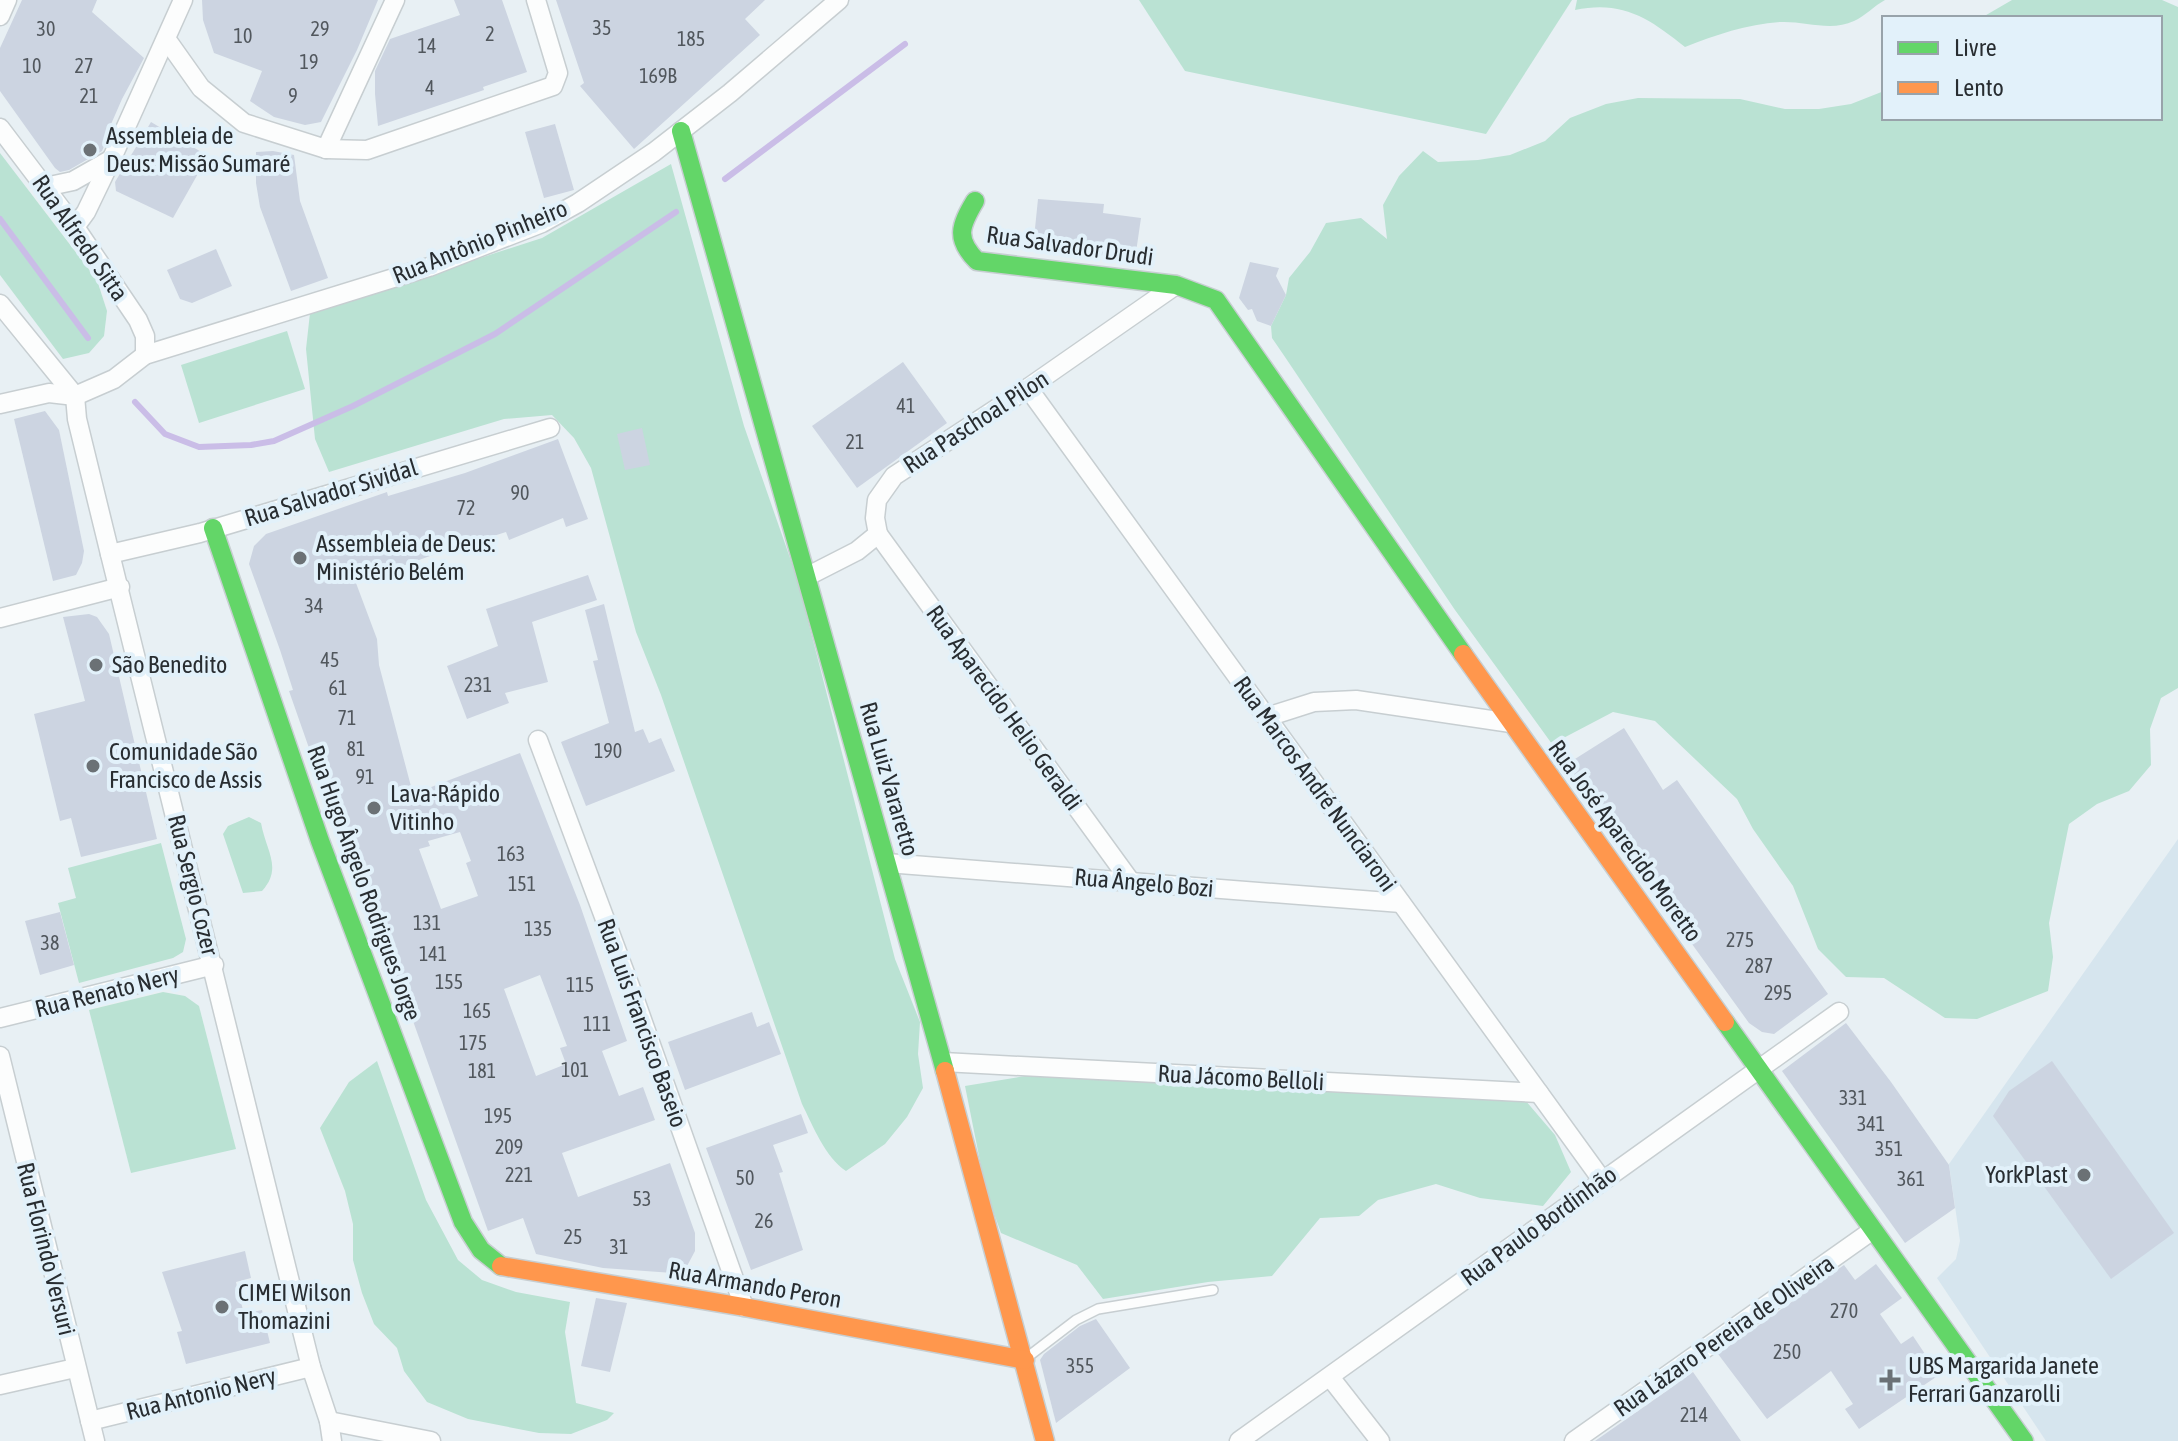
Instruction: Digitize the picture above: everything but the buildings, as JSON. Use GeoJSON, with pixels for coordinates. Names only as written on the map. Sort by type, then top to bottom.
{"type":"FeatureCollection","features":[{"type":"Feature","properties":{"kind":"street"},"geometry":{"type":"LineString","coordinates":[[0,16],[7,0]]}},
{"type":"Feature","properties":{"kind":"street"},"geometry":{"type":"LineString","coordinates":[[326,149],[395,0]]}},
{"type":"Feature","properties":{"kind":"street"},"geometry":{"type":"LineString","coordinates":[[167,40],[201,88],[244,123],[326,149],[367,150],[553,86],[558,73],[536,0]]}},
{"type":"Feature","properties":{"kind":"street","name":"Rua Antônio Pinheiro"},"geometry":{"type":"LineString","coordinates":[[75,396],[114,379],[145,355],[429,267],[542,223],[578,203],[681,131],[839,0]]}},
{"type":"Feature","properties":{"kind":"street"},"geometry":{"type":"LineString","coordinates":[[75,227],[86,212],[112,158],[167,40],[181,2]]}},
{"type":"Feature","properties":{"kind":"street","name":"Rua Alfredo Sitta"},"geometry":{"type":"LineString","coordinates":[[0,128],[75,227],[138,320],[145,336],[145,355]]}},
{"type":"Feature","properties":{"kind":"street","name":"Rua Luiz Vararetto"},"geometry":{"type":"LineString","coordinates":[[681,131],[808,576],[1045,1441]]}},
{"type":"Feature","properties":{"kind":"street"},"geometry":{"type":"LineString","coordinates":[[45,187],[73,181],[112,158]]}},
{"type":"Feature","properties":{"kind":"street","name":"Rua Salvador Drudi"},"geometry":{"type":"LineString","coordinates":[[975,201],[965,217],[960,236],[965,250],[977,261],[1176,285]]}},
{"type":"Feature","properties":{"kind":"street","name":"Rua Paschoal Pilon"},"geometry":{"type":"LineString","coordinates":[[878,534],[875,518],[877,500],[894,476],[1176,285]]}},
{"type":"Feature","properties":{"kind":"street","name":"Rua José Aparecido Moretto"},"geometry":{"type":"LineString","coordinates":[[1176,285],[1216,300],[1511,723],[2024,1441]]}},
{"type":"Feature","properties":{"kind":"street"},"geometry":{"type":"LineString","coordinates":[[0,304],[75,396]]}},
{"type":"Feature","properties":{"kind":"street","name":"Rua Marcos André Nunciaroni"},"geometry":{"type":"LineString","coordinates":[[1028,388],[1602,1180]]}},
{"type":"Feature","properties":{"kind":"street"},"geometry":{"type":"LineString","coordinates":[[0,404],[49,393],[75,396]]}},
{"type":"Feature","properties":{"kind":"street","name":"Rua Sergio Cozer"},"geometry":{"type":"LineString","coordinates":[[75,396],[77,419],[110,554],[311,1367],[329,1421],[332,1441]]}},
{"type":"Feature","properties":{"kind":"street","name":"Rua Salvador Sividal"},"geometry":{"type":"LineString","coordinates":[[110,554],[213,528],[550,428]]}},
{"type":"Feature","properties":{"kind":"street","name":"Rua Hugo Ângelo Rodrigues Jorge"},"geometry":{"type":"LineString","coordinates":[[213,528],[320,841],[463,1222],[481,1250]]}},
{"type":"Feature","properties":{"kind":"street"},"geometry":{"type":"LineString","coordinates":[[808,576],[857,551],[878,534]]}},
{"type":"Feature","properties":{"kind":"street","name":"Rua Aparecido Helio Geraldi"},"geometry":{"type":"LineString","coordinates":[[878,534],[1131,882]]}},
{"type":"Feature","properties":{"kind":"street"},"geometry":{"type":"LineString","coordinates":[[0,618],[120,587]]}},
{"type":"Feature","properties":{"kind":"street"},"geometry":{"type":"LineString","coordinates":[[1267,717],[1314,702],[1356,700],[1511,723]]}},
{"type":"Feature","properties":{"kind":"street","name":"Rua Luis Francisco Baseio"},"geometry":{"type":"LineString","coordinates":[[538,740],[744,1307]]}},
{"type":"Feature","properties":{"kind":"street","name":"Rua Ângelo Bozi"},"geometry":{"type":"LineString","coordinates":[[887,863],[1401,903]]}},
{"type":"Feature","properties":{"kind":"street","name":"Rua Renato Nery"},"geometry":{"type":"LineString","coordinates":[[0,1018],[214,965]]}},
{"type":"Feature","properties":{"kind":"street","name":"Rua Paulo Bordinhão"},"geometry":{"type":"LineString","coordinates":[[1239,1441],[1839,1012]]}},
{"type":"Feature","properties":{"kind":"street","name":"Rua Florindo Versuri"},"geometry":{"type":"LineString","coordinates":[[0,1056],[95,1441]]}},
{"type":"Feature","properties":{"kind":"street","name":"Rua Jácomo Belloli"},"geometry":{"type":"LineString","coordinates":[[943,1062],[1539,1093]]}},
{"type":"Feature","properties":{"kind":"street","name":"Rua Lázaro Pereira de Oliveira"},"geometry":{"type":"LineString","coordinates":[[1574,1441],[1873,1230]]}},
{"type":"Feature","properties":{"kind":"street","name":"Rua Armando Peron"},"geometry":{"type":"LineString","coordinates":[[481,1250],[504,1268],[744,1307],[1025,1360]]}},
{"type":"Feature","properties":{"kind":"street","name":"Rua Antonio Nery"},"geometry":{"type":"LineString","coordinates":[[90,1421],[311,1367]]}},
{"type":"Feature","properties":{"kind":"street"},"geometry":{"type":"LineString","coordinates":[[0,1385],[75,1368]]}},
{"type":"Feature","properties":{"kind":"street"},"geometry":{"type":"LineString","coordinates":[[1330,1377],[1380,1441]]}},
{"type":"Feature","properties":{"kind":"street"},"geometry":{"type":"LineString","coordinates":[[329,1421],[431,1441]]}},
{"type":"Feature","properties":{"kind":"lane"},"geometry":{"type":"LineString","coordinates":[[1025,1360],[1076,1320],[1098,1309],[1213,1290]]}},
{"type":"Feature","properties":{"kind":"shaded area"},"geometry":{"type":"Polygon","coordinates":[[[2178,839],[2178,1441],[2046,1441],[1937,1278],[1956,1259],[1960,1241],[1949,1164],[2178,839]]]}},
{"type":"Feature","properties":{"kind":"green space"},"geometry":{"type":"Polygon","coordinates":[[[1139,0],[1572,0],[1486,134],[1185,71],[1139,0]]]}},
{"type":"Feature","properties":{"kind":"green space"},"geometry":{"type":"Polygon","coordinates":[[[1577,0],[1885,0],[1858,19],[1845,24],[1768,23],[1685,47],[1634,14],[1607,7],[1575,10],[1577,0]]]}},
{"type":"Feature","properties":{"kind":"green space"},"geometry":{"type":"Polygon","coordinates":[[[2012,0],[2162,0],[2178,7],[2178,688],[2161,698],[2150,729],[2151,765],[2129,791],[2097,804],[2069,824],[2049,923],[2053,957],[2048,991],[1977,1019],[1945,1018],[1884,978],[1846,977],[1818,949],[1793,886],[1753,829],[1737,799],[1655,721],[1613,712],[1552,744],[1455,610],[1272,338],[1271,326],[1286,295],[1289,278],[1310,252],[1326,223],[1361,218],[1387,239],[1383,205],[1399,176],[1423,151],[1438,162],[1510,155],[1545,141],[1570,118],[1606,104],[1638,98],[1740,99],[1785,109],[1819,109],[1851,104],[1882,92],[1882,120],[2162,120],[2162,16],[1984,16],[2012,0]]]}},
{"type":"Feature","properties":{"kind":"green space"},"geometry":{"type":"Polygon","coordinates":[[[0,153],[97,280],[107,311],[104,336],[89,353],[63,359],[0,275],[0,153]]]}},
{"type":"Feature","properties":{"kind":"green space"},"geometry":{"type":"Polygon","coordinates":[[[671,164],[744,426],[797,578],[895,959],[920,1022],[918,1054],[923,1088],[907,1117],[885,1144],[846,1171],[826,1149],[802,1104],[661,695],[636,632],[591,468],[574,438],[552,415],[504,419],[329,472],[315,439],[306,349],[310,313],[542,238],[671,164]]]}},
{"type":"Feature","properties":{"kind":"green space"},"geometry":{"type":"Polygon","coordinates":[[[287,331],[305,389],[199,423],[181,365],[287,331]]]}},
{"type":"Feature","properties":{"kind":"green space"},"geometry":{"type":"Polygon","coordinates":[[[249,817],[261,823],[272,867],[268,883],[262,891],[243,893],[223,834],[228,826],[249,817]]]}},
{"type":"Feature","properties":{"kind":"green space"},"geometry":{"type":"Polygon","coordinates":[[[161,843],[186,939],[183,952],[173,958],[79,983],[58,903],[76,898],[68,868],[161,843]]]}},
{"type":"Feature","properties":{"kind":"green space"},"geometry":{"type":"Polygon","coordinates":[[[163,992],[185,996],[199,1006],[236,1149],[131,1173],[89,1010],[163,992]]]}},
{"type":"Feature","properties":{"kind":"green space"},"geometry":{"type":"Polygon","coordinates":[[[377,1061],[426,1200],[458,1260],[482,1280],[516,1292],[570,1302],[565,1332],[576,1403],[614,1413],[607,1420],[571,1434],[539,1433],[468,1419],[427,1402],[404,1371],[397,1348],[374,1324],[362,1293],[353,1260],[353,1224],[345,1191],[320,1128],[349,1082],[377,1061]]]}},
{"type":"Feature","properties":{"kind":"green space"},"geometry":{"type":"Polygon","coordinates":[[[1037,1074],[1525,1100],[1555,1135],[1571,1172],[1543,1206],[1480,1198],[1436,1184],[1378,1200],[1359,1216],[1320,1218],[1272,1276],[1208,1282],[1103,1299],[1077,1265],[1001,1233],[986,1191],[965,1086],[1037,1074]]]}},
{"type":"Feature","properties":{"kind":"waterway"},"geometry":{"type":"LineString","coordinates":[[725,179],[905,44]]}},
{"type":"Feature","properties":{"kind":"waterway"},"geometry":{"type":"LineString","coordinates":[[135,402],[165,434],[199,447],[274,441],[353,406],[495,334],[676,212]]}},
{"type":"Feature","properties":{"kind":"waterway"},"geometry":{"type":"LineString","coordinates":[[0,219],[88,338]]}},
{"type":"Feature","properties":{"kind":"traffic: fast"},"geometry":{"type":"LineString","coordinates":[[681,131],[945,1071]]}},
{"type":"Feature","properties":{"kind":"traffic: fast"},"geometry":{"type":"LineString","coordinates":[[975,201],[962,232],[965,246],[977,261],[1176,285],[1216,300],[1463,654]]}},
{"type":"Feature","properties":{"kind":"traffic: fast"},"geometry":{"type":"LineString","coordinates":[[213,528],[320,841],[463,1222],[481,1250],[501,1266]]}},
{"type":"Feature","properties":{"kind":"traffic: fast"},"geometry":{"type":"LineString","coordinates":[[1725,1022],[2024,1441]]}},
{"type":"Feature","properties":{"kind":"traffic: slow"},"geometry":{"type":"LineString","coordinates":[[1463,654],[1725,1022]]}},
{"type":"Feature","properties":{"kind":"traffic: slow"},"geometry":{"type":"LineString","coordinates":[[945,1071],[1045,1441]]}},
{"type":"Feature","properties":{"kind":"traffic: slow"},"geometry":{"type":"LineString","coordinates":[[501,1266],[744,1307],[1025,1360]]}},
{"type":"Feature","properties":{"kind":"place","name":"Assembleia de Deus: Missão Sumaré"},"geometry":{"type":"Point","coordinates":[90,150]}},
{"type":"Feature","properties":{"kind":"place","name":"Assembleia de Deus: Ministério Belém"},"geometry":{"type":"Point","coordinates":[300,558]}},
{"type":"Feature","properties":{"kind":"place","name":"São Benedito"},"geometry":{"type":"Point","coordinates":[96,665]}},
{"type":"Feature","properties":{"kind":"place","name":"Comunidade São Francisco de Assis"},"geometry":{"type":"Point","coordinates":[93,766]}},
{"type":"Feature","properties":{"kind":"place","name":"Lava-Rápido Vitinho"},"geometry":{"type":"Point","coordinates":[374,808]}},
{"type":"Feature","properties":{"kind":"place","name":"YorkPlast"},"geometry":{"type":"Point","coordinates":[2084,1175]}},
{"type":"Feature","properties":{"kind":"place","name":"CIMEI Wilson Thomazini"},"geometry":{"type":"Point","coordinates":[222,1307]}},
{"type":"Feature","properties":{"kind":"place","name":"UBS Margarida Janete Ferrari Ganzarolli"},"geometry":{"type":"Point","coordinates":[1890,1380]}}]}
